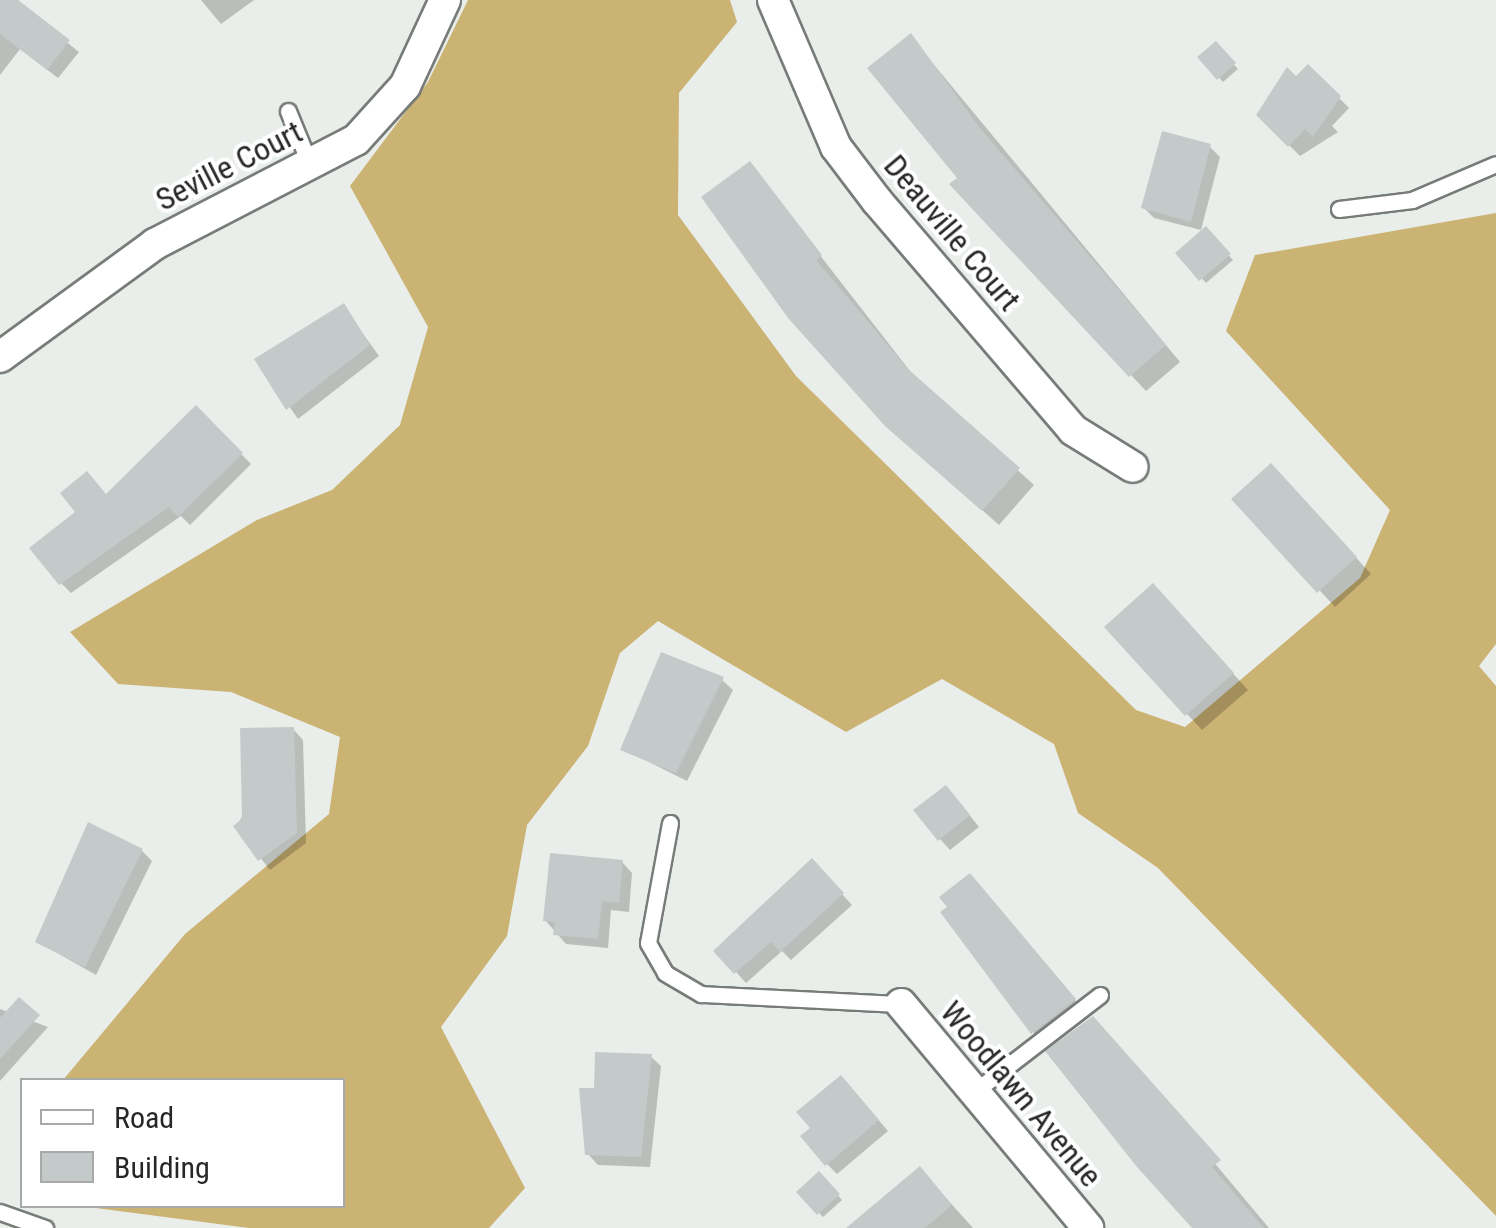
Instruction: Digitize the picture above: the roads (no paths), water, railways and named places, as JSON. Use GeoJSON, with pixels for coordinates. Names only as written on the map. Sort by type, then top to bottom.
{"type":"FeatureCollection","features":[{"type":"Feature","properties":{"kind":"street","name":"Seville Court"},"geometry":{"type":"LineString","coordinates":[[0,358],[156,244],[310,165],[384,114],[445,0]]}},
{"type":"Feature","properties":{"kind":"street","name":"Deauville Court"},"geometry":{"type":"LineString","coordinates":[[773,0],[836,147],[877,201],[1073,430],[1132,467]]}},
{"type":"Feature","properties":{"kind":"street","name":"Woodlawn Avenue"},"geometry":{"type":"LineString","coordinates":[[901,1004],[1088,1228]]}},
{"type":"Feature","properties":{"kind":"lane"},"geometry":{"type":"LineString","coordinates":[[288,111],[310,165]]}},
{"type":"Feature","properties":{"kind":"lane"},"geometry":{"type":"LineString","coordinates":[[1339,209],[1412,200],[1496,164]]}},
{"type":"Feature","properties":{"kind":"lane"},"geometry":{"type":"LineString","coordinates":[[670,823],[648,943],[665,973],[718,996],[901,1004]]}},
{"type":"Feature","properties":{"kind":"lane"},"geometry":{"type":"LineString","coordinates":[[974,1092],[1100,995]]}},
{"type":"Feature","properties":{"kind":"lane"},"geometry":{"type":"LineString","coordinates":[[0,1212],[45,1228]]}}]}
